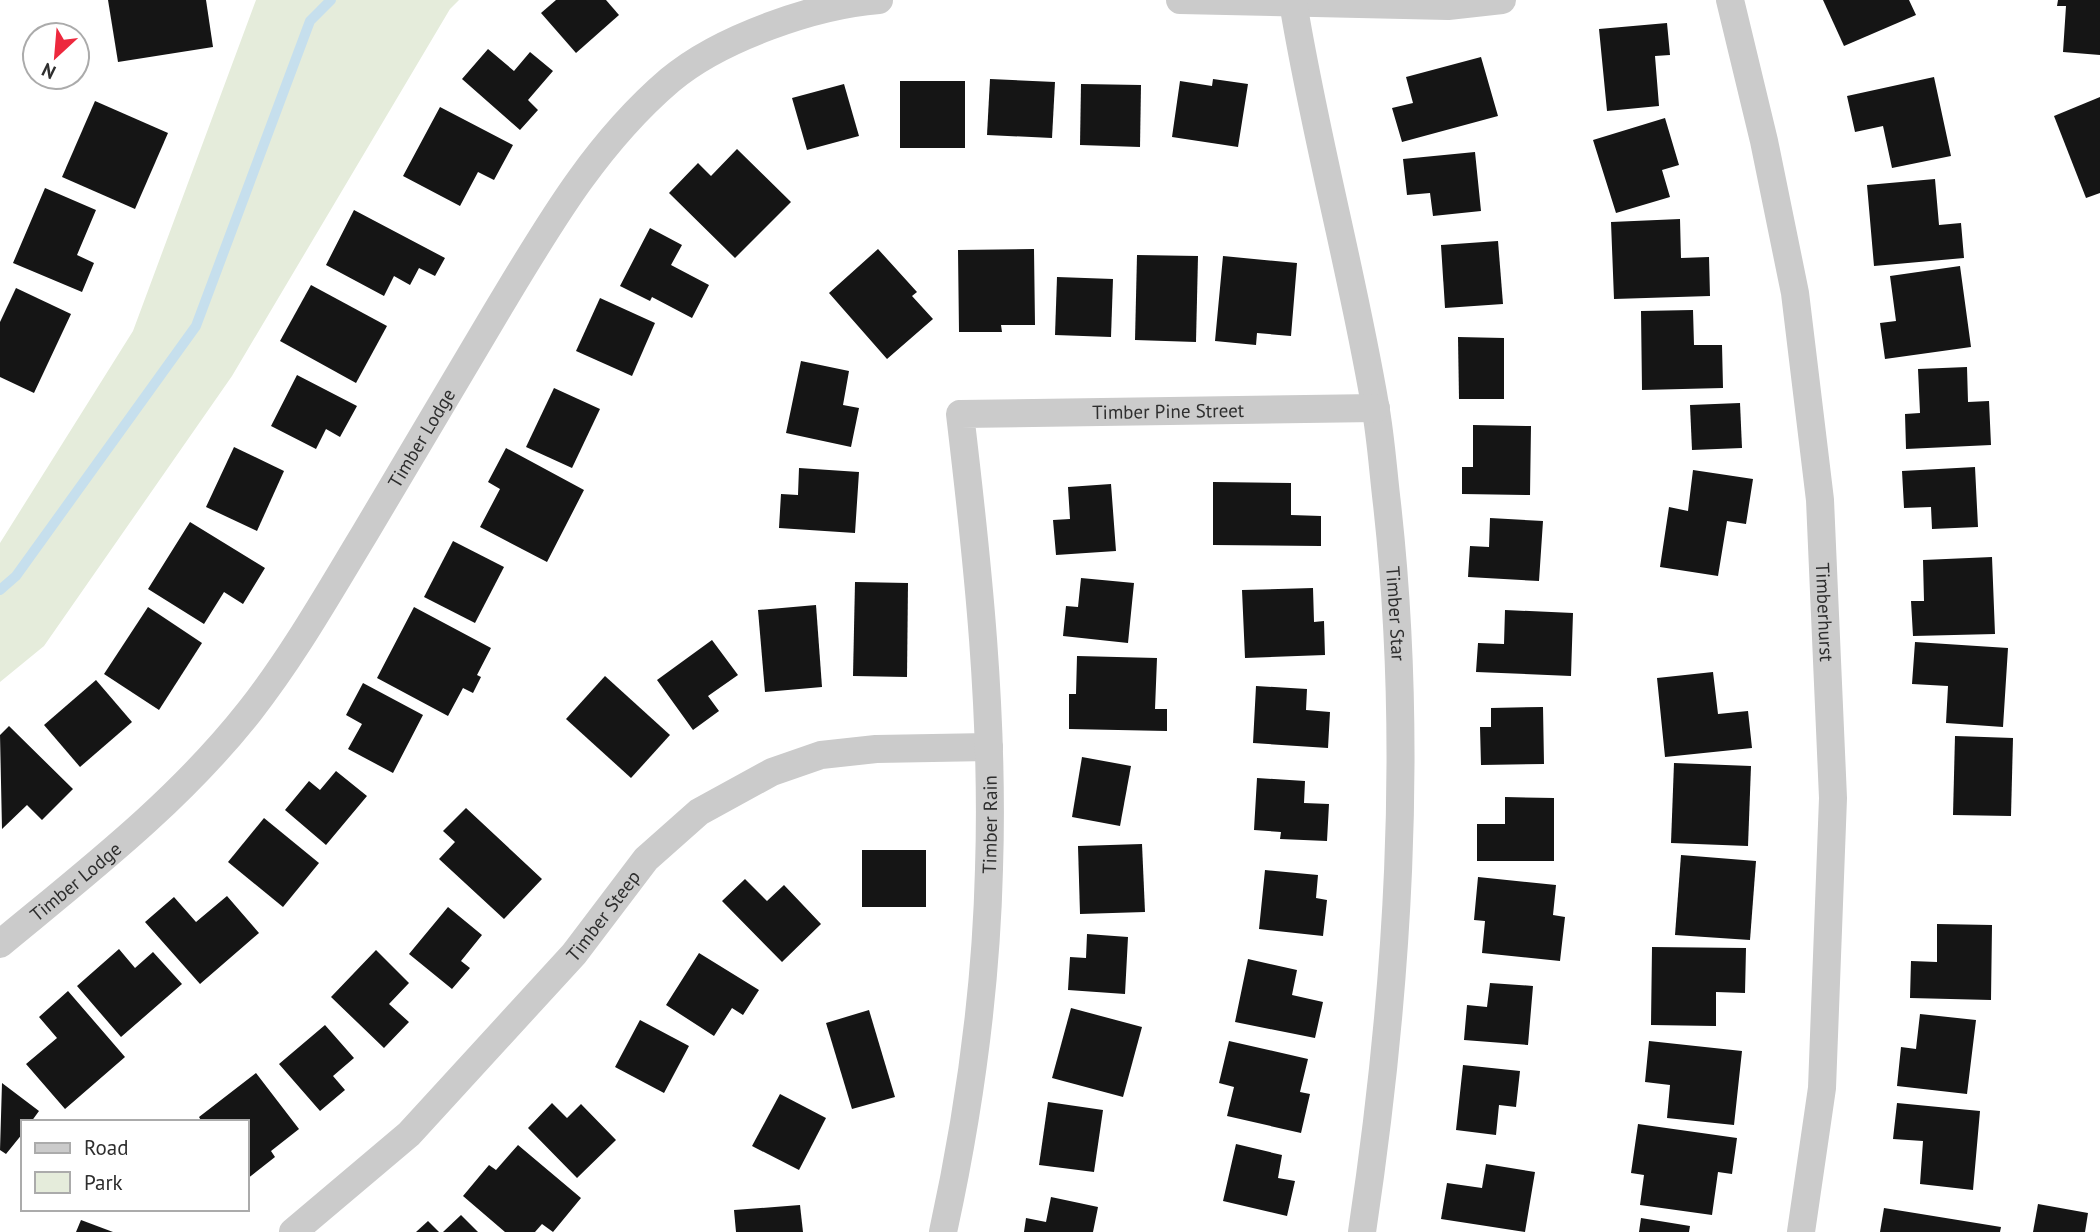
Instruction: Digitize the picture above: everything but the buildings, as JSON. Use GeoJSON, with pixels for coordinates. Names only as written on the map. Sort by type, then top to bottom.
{"type":"FeatureCollection","features":[{"type":"Feature","properties":{"kind":"street","name":"Timber Lodge"},"geometry":{"type":"LineString","coordinates":[[0,944],[118,846],[186,783],[248,713],[302,638],[550,222],[620,127],[673,78],[768,26],[844,3],[879,0]]}},
{"type":"Feature","properties":{"kind":"street"},"geometry":{"type":"LineString","coordinates":[[1180,0],[1448,6],[1502,0]]}},
{"type":"Feature","properties":{"kind":"street","name":"Timberhurst"},"geometry":{"type":"LineString","coordinates":[[1730,0],[1764,141],[1795,293],[1820,500],[1829,663],[1832,824],[1822,1088],[1801,1232]]}},
{"type":"Feature","properties":{"kind":"street","name":"Timber Star"},"geometry":{"type":"LineString","coordinates":[[1293,2],[1303,66],[1334,195],[1376,408],[1394,572],[1401,698],[1397,910],[1378,1122],[1362,1232]]}},
{"type":"Feature","properties":{"kind":"street","name":"Timber Pine Street"},"geometry":{"type":"LineString","coordinates":[[960,414],[1376,408]]}},
{"type":"Feature","properties":{"kind":"street","name":"Timber Rain"},"geometry":{"type":"LineString","coordinates":[[943,1232],[959,1161],[982,988],[989,869],[989,747],[981,590],[960,414]]}},
{"type":"Feature","properties":{"kind":"street","name":"Timber Steep"},"geometry":{"type":"LineString","coordinates":[[293,1232],[409,1134],[574,954],[646,859],[699,812],[772,772],[821,755],[876,749],[989,747]]}},
{"type":"Feature","properties":{"kind":"green space"},"geometry":{"type":"Polygon","coordinates":[[[256,0],[459,0],[450,9],[232,376],[44,646],[0,682],[0,543],[133,331],[256,0]]]}},
{"type":"Feature","properties":{"kind":"waterway"},"geometry":{"type":"LineString","coordinates":[[0,590],[16,576],[196,326],[310,21],[331,0]]}}]}
